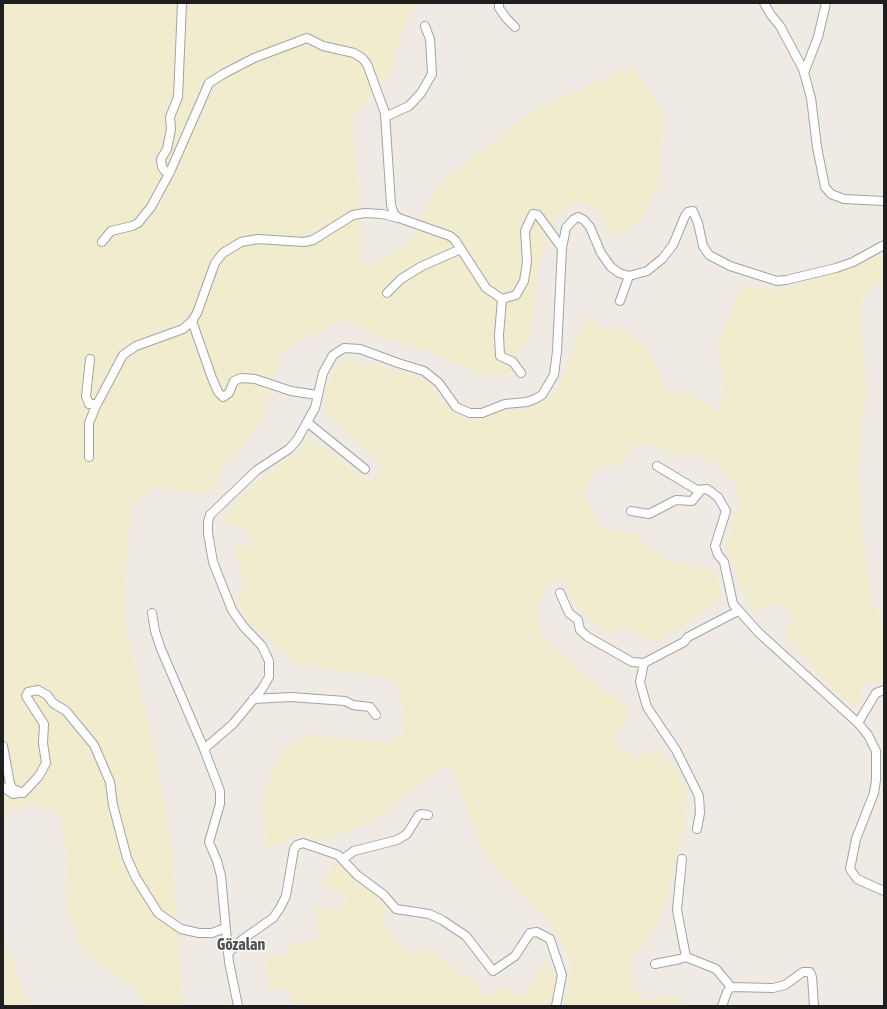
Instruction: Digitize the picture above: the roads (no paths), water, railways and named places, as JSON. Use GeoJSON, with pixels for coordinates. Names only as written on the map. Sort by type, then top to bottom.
{"type":"FeatureCollection","features":[{"type":"Feature","properties":{"kind":"street"},"geometry":{"type":"LineString","coordinates":[[170,172],[165,171],[162,167],[160,158],[167,149],[172,129],[170,117],[178,97],[182,3]]}},
{"type":"Feature","properties":{"kind":"street"},"geometry":{"type":"LineString","coordinates":[[499,3],[499,8],[515,27]]}},
{"type":"Feature","properties":{"kind":"street"},"geometry":{"type":"LineString","coordinates":[[764,3],[780,26],[804,73],[811,98],[817,147],[825,187],[831,194],[844,199],[884,201]]}},
{"type":"Feature","properties":{"kind":"street"},"geometry":{"type":"LineString","coordinates":[[804,73],[818,37],[826,3]]}},
{"type":"Feature","properties":{"kind":"street"},"geometry":{"type":"LineString","coordinates":[[385,117],[410,106],[421,93],[432,74],[430,66],[431,46],[425,26]]}},
{"type":"Feature","properties":{"kind":"street"},"geometry":{"type":"LineString","coordinates":[[102,242],[111,231],[138,223],[151,207],[170,172],[209,83],[224,73],[254,58],[307,38],[323,46],[354,53],[362,58],[367,64],[385,117],[391,205],[394,214],[399,218]]}},
{"type":"Feature","properties":{"kind":"street"},"geometry":{"type":"LineString","coordinates":[[204,749],[233,724],[268,680],[269,672],[268,657],[258,641],[239,622],[232,610],[213,562],[208,533],[208,522],[210,515],[263,465],[293,446],[314,408],[323,373],[329,361],[338,350],[349,347],[360,349],[424,371],[439,383],[456,407],[464,411],[482,413],[505,404],[526,402],[535,399],[542,395],[550,383],[555,370],[562,248],[566,228],[574,219],[580,218],[590,227],[601,253],[611,268],[619,273],[629,276],[647,271],[662,259],[673,245],[685,216],[688,212],[693,211],[698,223],[703,246],[709,255],[730,266],[777,280],[786,280],[836,268],[853,262],[884,245]]}},
{"type":"Feature","properties":{"kind":"street"},"geometry":{"type":"LineString","coordinates":[[89,457],[90,423],[97,404],[123,355],[136,346],[182,329],[192,321],[197,313],[215,263],[223,253],[241,242],[258,239],[304,242],[313,240],[353,215],[365,213],[382,214],[399,218],[450,236],[461,249],[486,288],[502,299]]}},
{"type":"Feature","properties":{"kind":"street"},"geometry":{"type":"LineString","coordinates":[[502,299],[516,295],[524,281],[527,262],[525,232],[533,214],[538,215],[562,248]]}},
{"type":"Feature","properties":{"kind":"street"},"geometry":{"type":"LineString","coordinates":[[387,293],[401,279],[422,266],[461,249]]}},
{"type":"Feature","properties":{"kind":"street"},"geometry":{"type":"LineString","coordinates":[[620,301],[629,276]]}},
{"type":"Feature","properties":{"kind":"street"},"geometry":{"type":"LineString","coordinates":[[502,299],[499,335],[500,356],[513,362],[521,373]]}},
{"type":"Feature","properties":{"kind":"street"},"geometry":{"type":"LineString","coordinates":[[192,321],[212,378],[218,392],[223,397],[229,393],[234,381],[241,378],[255,379],[291,390],[317,395]]}},
{"type":"Feature","properties":{"kind":"street"},"geometry":{"type":"LineString","coordinates":[[90,359],[86,396],[89,404],[97,404]]}},
{"type":"Feature","properties":{"kind":"street"},"geometry":{"type":"LineString","coordinates":[[307,422],[365,469]]}},
{"type":"Feature","properties":{"kind":"street"},"geometry":{"type":"LineString","coordinates":[[657,466],[692,488],[697,490],[711,490],[718,497],[726,511],[715,546],[718,555],[724,562],[733,604],[764,638],[858,723],[868,735],[876,751],[876,780],[874,793],[856,839],[850,869],[857,879],[884,891]]}},
{"type":"Feature","properties":{"kind":"street"},"geometry":{"type":"LineString","coordinates":[[631,511],[649,514],[676,500],[692,501],[701,490]]}},
{"type":"Feature","properties":{"kind":"street"},"geometry":{"type":"LineString","coordinates":[[560,593],[569,613],[578,620],[580,630],[632,662],[644,664],[684,642],[688,637],[738,611]]}},
{"type":"Feature","properties":{"kind":"street"},"geometry":{"type":"LineString","coordinates":[[152,613],[155,631],[161,649],[204,749],[220,791],[220,804],[209,842],[219,868],[228,953],[238,1006]]}},
{"type":"Feature","properties":{"kind":"street"},"geometry":{"type":"LineString","coordinates":[[644,664],[640,682],[647,707],[676,750],[698,796],[700,813],[697,829]]}},
{"type":"Feature","properties":{"kind":"street"},"geometry":{"type":"LineString","coordinates":[[3,787],[13,794],[23,793],[39,776],[46,763],[43,743],[44,724],[26,696],[28,692],[38,690],[47,695],[53,703],[66,711],[94,745],[110,782],[113,806],[127,858],[136,878],[158,913],[181,929],[199,933],[212,933],[225,928]]}},
{"type":"Feature","properties":{"kind":"street"},"geometry":{"type":"LineString","coordinates":[[858,723],[876,693],[884,690]]}},
{"type":"Feature","properties":{"kind":"street"},"geometry":{"type":"LineString","coordinates":[[253,699],[291,697],[345,701],[353,705],[370,707],[376,715]]}},
{"type":"Feature","properties":{"kind":"street"},"geometry":{"type":"LineString","coordinates":[[3,746],[10,784],[19,793]]}},
{"type":"Feature","properties":{"kind":"street"},"geometry":{"type":"LineString","coordinates":[[343,859],[354,851],[397,840],[407,834],[418,816],[421,814],[428,816]]}},
{"type":"Feature","properties":{"kind":"street"},"geometry":{"type":"LineString","coordinates":[[228,953],[244,939],[273,918],[280,908],[286,896],[291,860],[297,845],[303,843],[327,850],[343,859],[357,875],[384,895],[396,909],[437,916],[466,936],[493,971],[515,956],[530,933],[538,932],[550,939],[562,972],[556,1006]]}},
{"type":"Feature","properties":{"kind":"street"},"geometry":{"type":"LineString","coordinates":[[682,858],[677,910],[686,956]]}},
{"type":"Feature","properties":{"kind":"street"},"geometry":{"type":"LineString","coordinates":[[654,964],[686,956],[716,969],[731,987],[773,988],[785,985],[803,972],[810,972],[812,977],[814,1005]]}},
{"type":"Feature","properties":{"kind":"street"},"geometry":{"type":"LineString","coordinates":[[722,1006],[727,992],[731,987]]}},
{"type":"Feature","properties":{"kind":"district","name":"Gözalan"},"geometry":{"type":"Point","coordinates":[241,945]}}]}
